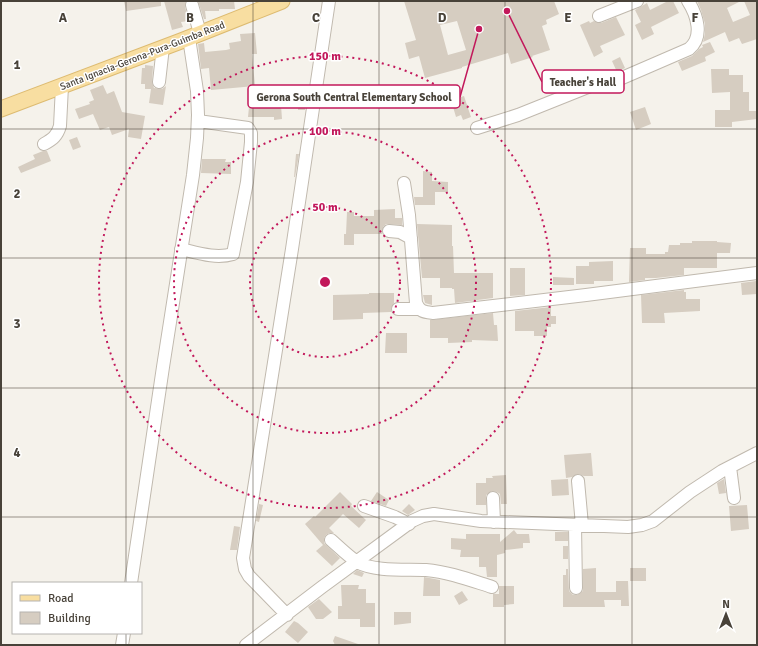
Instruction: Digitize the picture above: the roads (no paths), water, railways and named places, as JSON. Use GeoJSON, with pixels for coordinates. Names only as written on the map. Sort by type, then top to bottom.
{"type":"FeatureCollection","features":[{"type":"Feature","properties":{"kind":"main road","name":"Santa Ignacia-Gerona-Pura-Guimba Road"},"geometry":{"type":"LineString","coordinates":[[1,109],[194,36],[258,6],[282,1]]}},
{"type":"Feature","properties":{"kind":"street"},"geometry":{"type":"LineString","coordinates":[[287,615],[249,576],[245,569],[243,558],[292,249],[329,1]]}},
{"type":"Feature","properties":{"kind":"street"},"geometry":{"type":"LineString","coordinates":[[599,16],[637,1]]}},
{"type":"Feature","properties":{"kind":"street"},"geometry":{"type":"LineString","coordinates":[[477,128],[593,85],[622,78],[689,49],[695,44],[697,38],[697,19],[688,1]]}},
{"type":"Feature","properties":{"kind":"street"},"geometry":{"type":"LineString","coordinates":[[131,582],[193,175],[198,121],[192,5]]}},
{"type":"Feature","properties":{"kind":"street"},"geometry":{"type":"LineString","coordinates":[[159,82],[163,48]]}},
{"type":"Feature","properties":{"kind":"street"},"geometry":{"type":"LineString","coordinates":[[44,144],[55,137],[60,126],[62,86]]}},
{"type":"Feature","properties":{"kind":"street"},"geometry":{"type":"LineString","coordinates":[[181,249],[226,256],[233,254],[247,182],[251,142],[251,133],[248,128],[198,121]]}},
{"type":"Feature","properties":{"kind":"street"},"geometry":{"type":"LineString","coordinates":[[404,183],[410,215],[416,303],[422,312],[433,313],[586,295],[757,272]]}},
{"type":"Feature","properties":{"kind":"street"},"geometry":{"type":"LineString","coordinates":[[389,231],[400,232],[411,238]]}},
{"type":"Feature","properties":{"kind":"street"},"geometry":{"type":"LineString","coordinates":[[398,309],[419,309]]}},
{"type":"Feature","properties":{"kind":"street"},"geometry":{"type":"LineString","coordinates":[[246,645],[408,524],[423,516],[434,514],[494,522],[628,527],[642,525],[653,521],[690,492],[730,467],[757,453]]}},
{"type":"Feature","properties":{"kind":"street"},"geometry":{"type":"LineString","coordinates":[[730,467],[734,498]]}},
{"type":"Feature","properties":{"kind":"street"},"geometry":{"type":"LineString","coordinates":[[576,588],[578,481]]}},
{"type":"Feature","properties":{"kind":"street"},"geometry":{"type":"LineString","coordinates":[[493,498],[494,522]]}},
{"type":"Feature","properties":{"kind":"street"},"geometry":{"type":"LineString","coordinates":[[364,506],[395,517],[408,524]]}},
{"type":"Feature","properties":{"kind":"street"},"geometry":{"type":"LineString","coordinates":[[331,540],[357,562],[370,567],[427,570],[453,574],[492,587]]}},
{"type":"Feature","properties":{"kind":"street"},"geometry":{"type":"LineString","coordinates":[[122,645],[124,634]]}},
{"type":"Feature","properties":{"kind":"place","name":"Teacher's Hall"},"geometry":{"type":"Point","coordinates":[507,11]}},
{"type":"Feature","properties":{"kind":"place","name":"Gerona South Central Elementary School"},"geometry":{"type":"Point","coordinates":[479,29]}}]}
